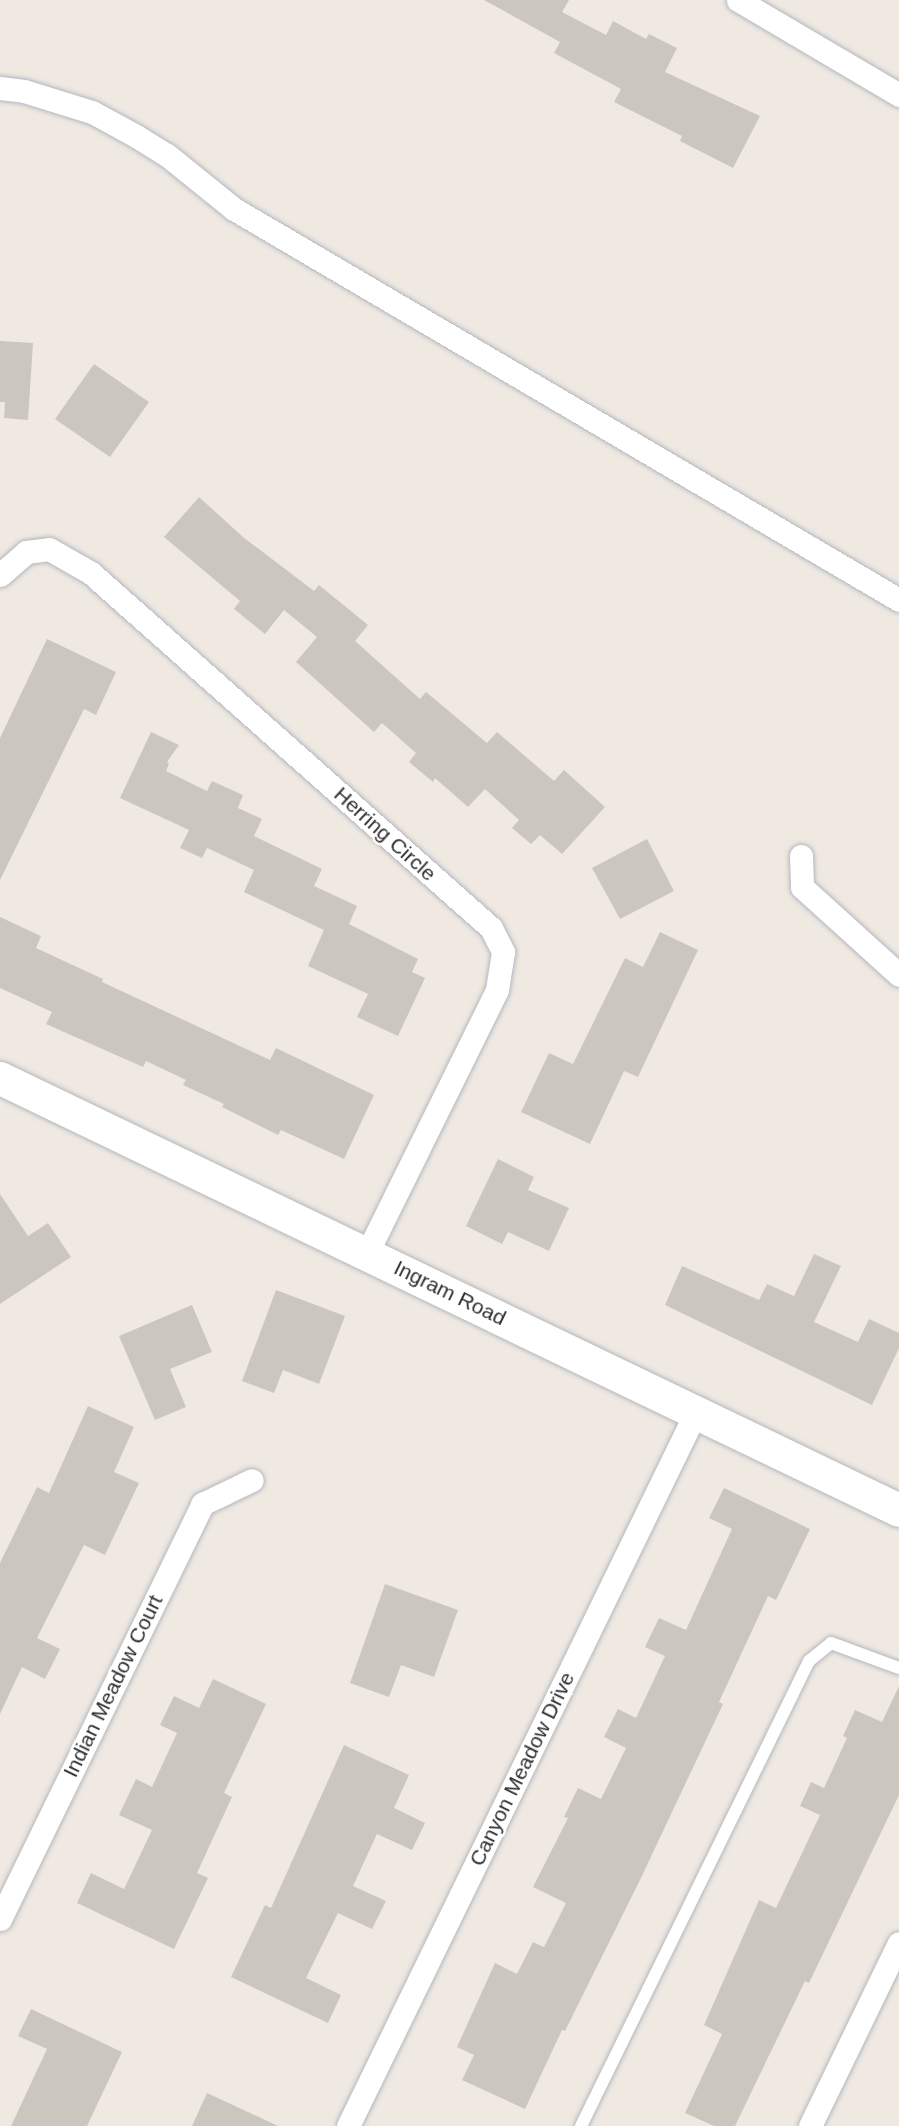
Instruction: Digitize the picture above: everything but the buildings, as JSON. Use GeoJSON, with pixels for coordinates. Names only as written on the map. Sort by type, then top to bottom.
{"type":"FeatureCollection","features":[{"type":"Feature","properties":{"kind":"main road","name":"Ingram Road"},"geometry":{"type":"LineString","coordinates":[[0,1078],[899,1510]]}},
{"type":"Feature","properties":{"kind":"street"},"geometry":{"type":"LineString","coordinates":[[738,0],[899,94]]}},
{"type":"Feature","properties":{"kind":"street"},"geometry":{"type":"LineString","coordinates":[[0,88],[24,91],[92,112],[136,136],[167,155],[234,209],[899,600]]}},
{"type":"Feature","properties":{"kind":"street","name":"Herring Circle"},"geometry":{"type":"LineString","coordinates":[[0,575],[26,552],[49,549],[91,573],[491,928],[503,952],[497,989],[367,1253]]}},
{"type":"Feature","properties":{"kind":"street"},"geometry":{"type":"LineString","coordinates":[[801,856],[802,887],[899,975]]}},
{"type":"Feature","properties":{"kind":"street","name":"Canyon Meadow Drive"},"geometry":{"type":"LineString","coordinates":[[348,2126],[696,1412]]}},
{"type":"Feature","properties":{"kind":"street","name":"Indian Meadow Court"},"geometry":{"type":"LineString","coordinates":[[0,1919],[202,1504],[252,1480]]}},
{"type":"Feature","properties":{"kind":"street"},"geometry":{"type":"LineString","coordinates":[[810,2126],[899,1943]]}},
{"type":"Feature","properties":{"kind":"lane"},"geometry":{"type":"LineString","coordinates":[[581,2126],[809,1661],[831,1643],[899,1668]]}}]}
